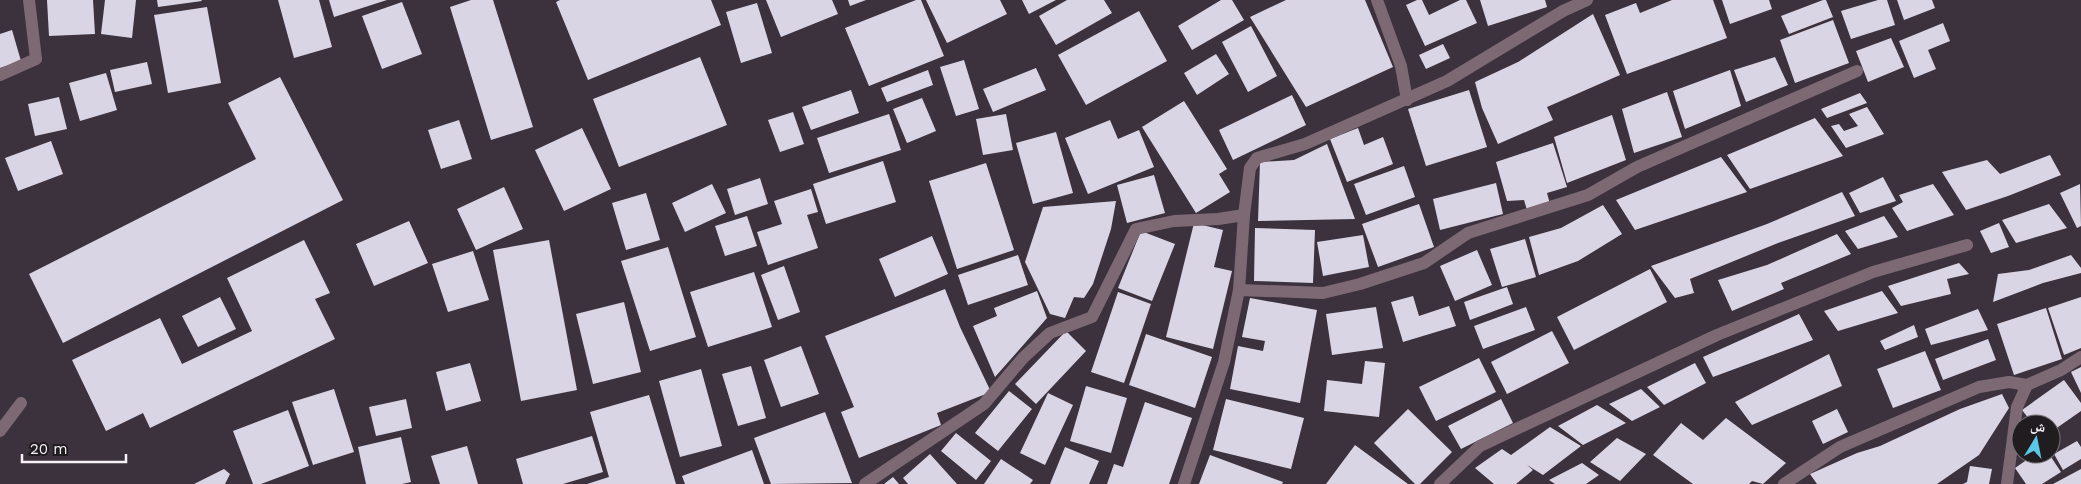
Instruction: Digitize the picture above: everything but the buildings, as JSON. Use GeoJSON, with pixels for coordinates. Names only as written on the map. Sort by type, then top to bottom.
{"type":"FeatureCollection","features":[{"type":"Feature","properties":{"kind":"street"},"geometry":{"type":"LineString","coordinates":[[0,75],[36,59],[29,0]]}},
{"type":"Feature","properties":{"kind":"street"},"geometry":{"type":"LineString","coordinates":[[1377,0],[1401,66],[1406,100]]}},
{"type":"Feature","properties":{"kind":"street"},"geometry":{"type":"LineString","coordinates":[[1184,484],[1224,362],[1239,290],[1244,215],[1250,168],[1257,158],[1305,144],[1447,81],[1561,6],[1587,0]]}},
{"type":"Feature","properties":{"kind":"street"},"geometry":{"type":"LineString","coordinates":[[1239,290],[1323,293],[1360,284],[1424,263],[1468,233],[1588,195],[1637,167],[1857,71]]}},
{"type":"Feature","properties":{"kind":"street"},"geometry":{"type":"LineString","coordinates":[[865,484],[984,404],[1023,358],[1050,333],[1092,316],[1136,229],[1174,221],[1218,219],[1244,215]]}},
{"type":"Feature","properties":{"kind":"street"},"geometry":{"type":"LineString","coordinates":[[1440,484],[1480,446],[1717,335],[1873,272],[1967,245]]}},
{"type":"Feature","properties":{"kind":"street"},"geometry":{"type":"LineString","coordinates":[[1784,484],[1840,447],[1979,387],[2010,382],[2027,385],[2061,370],[2081,357]]}},
{"type":"Feature","properties":{"kind":"street"},"geometry":{"type":"LineString","coordinates":[[2007,484],[2017,407],[2027,385]]}},
{"type":"Feature","properties":{"kind":"street"},"geometry":{"type":"LineString","coordinates":[[0,431],[21,403]]}}]}
